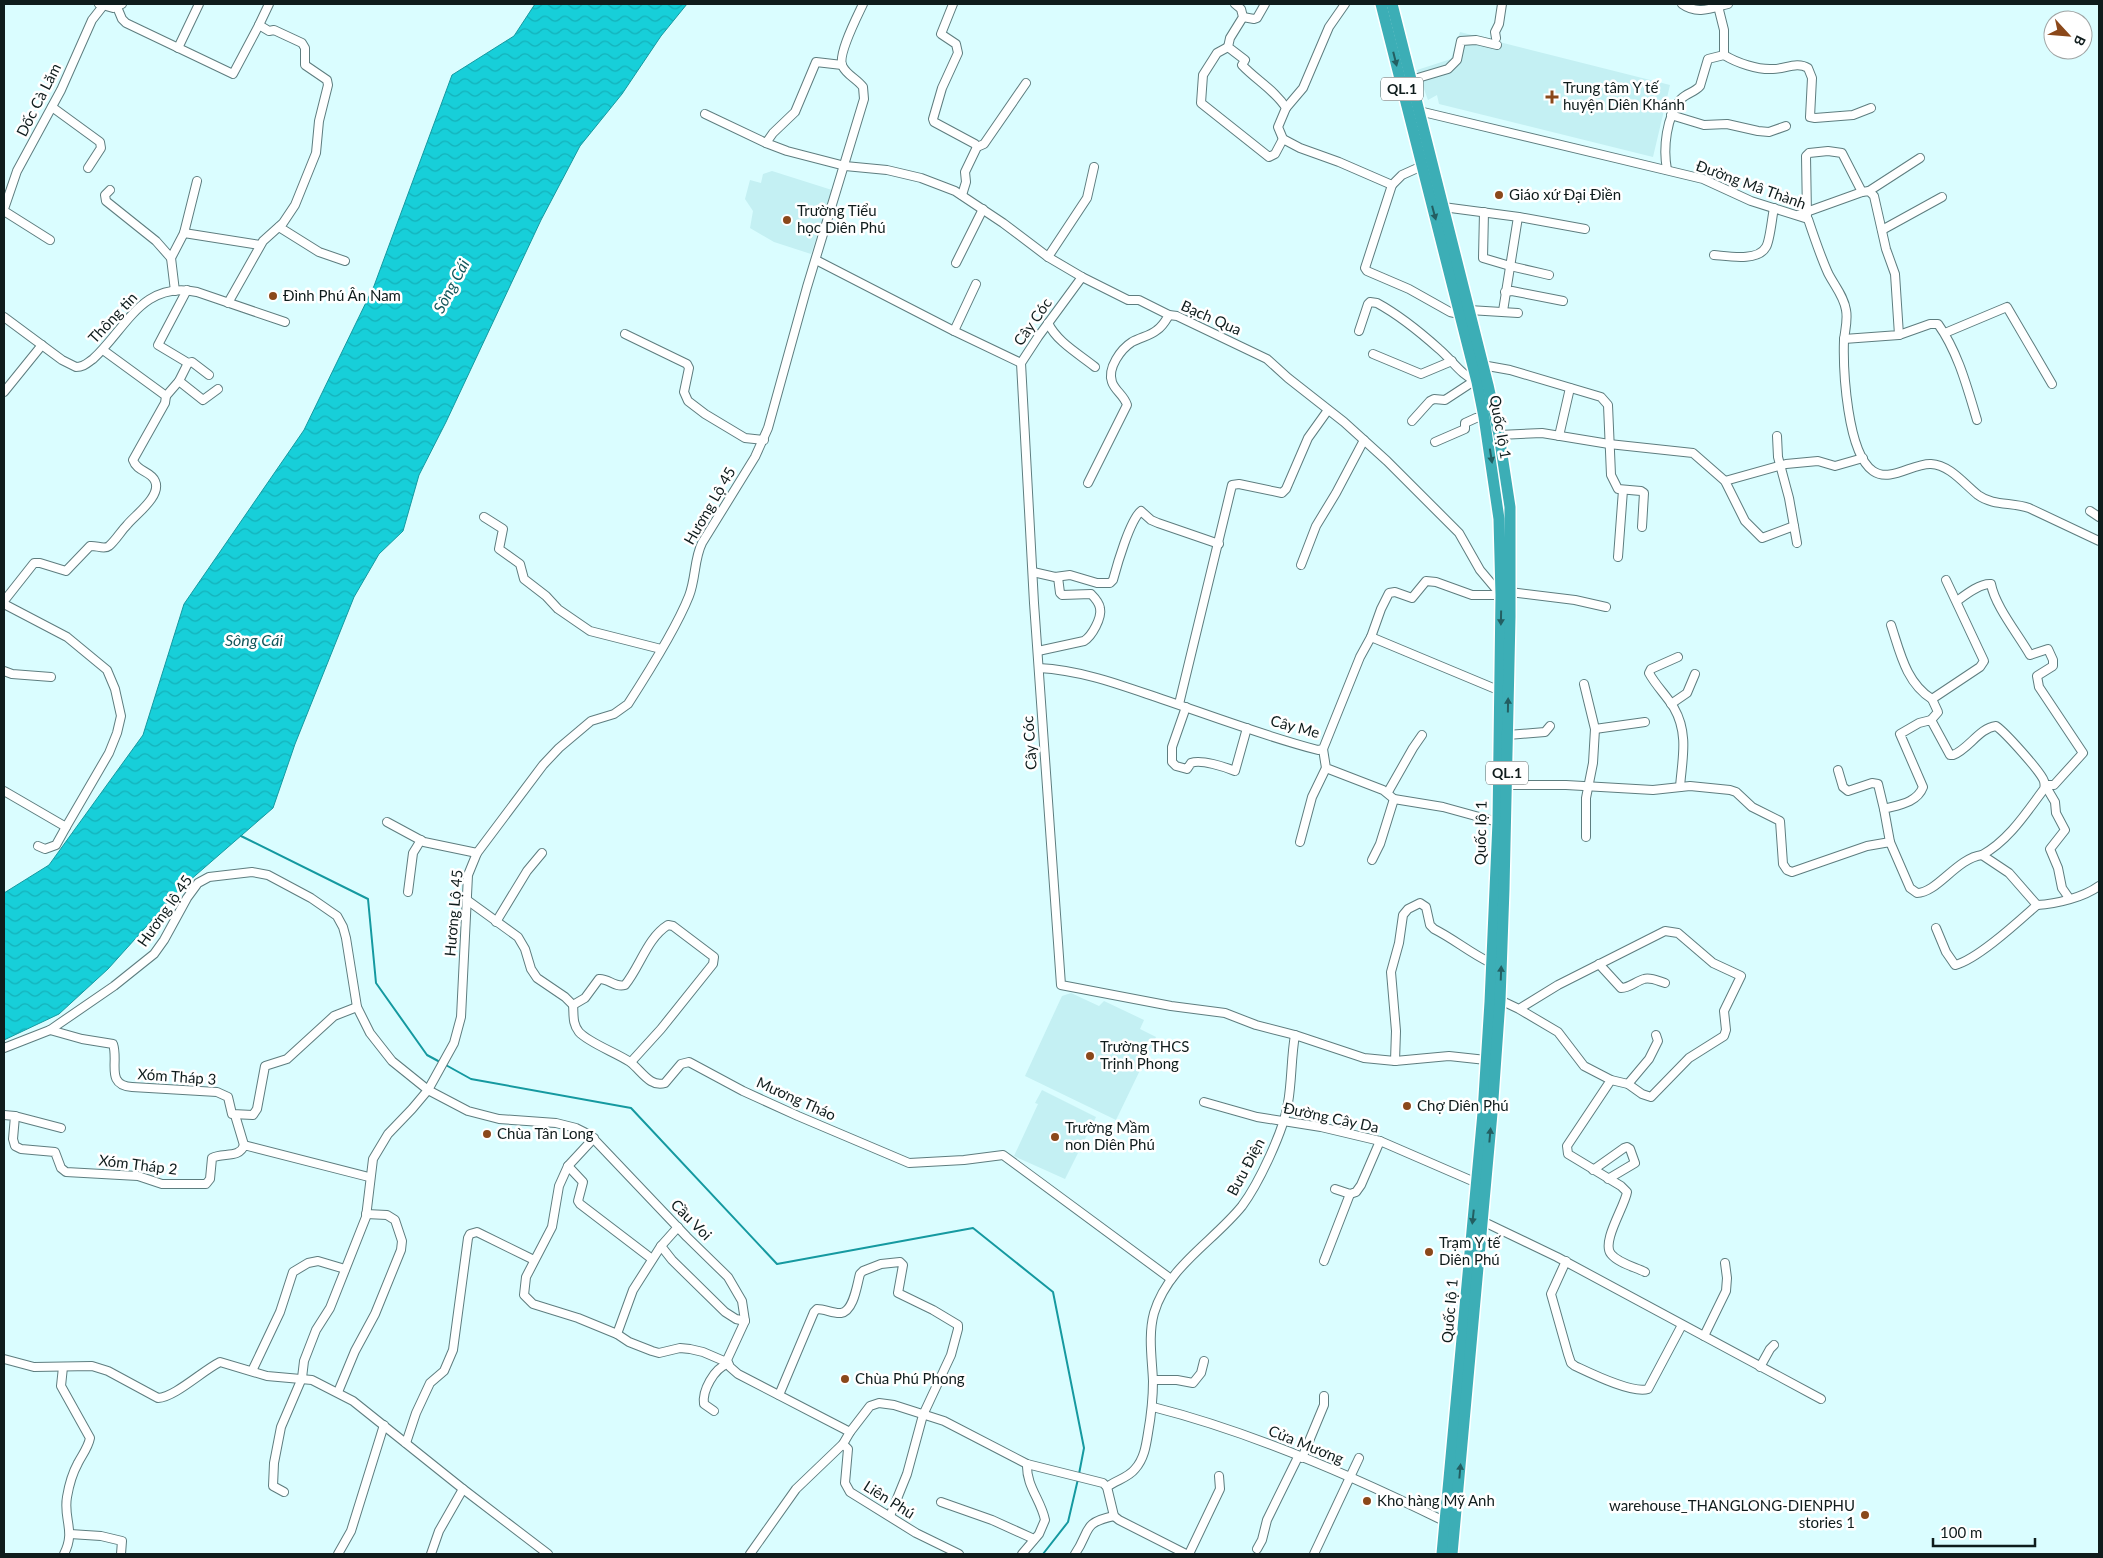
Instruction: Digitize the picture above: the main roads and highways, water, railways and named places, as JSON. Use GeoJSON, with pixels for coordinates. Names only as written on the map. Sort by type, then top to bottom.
{"type":"FeatureCollection","features":[{"type":"Feature","properties":{"kind":"highway","name":"Quốc lộ 1"},"geometry":{"type":"LineString","coordinates":[[1381,4],[1422,166],[1464,312],[1482,365],[1499,436],[1510,507],[1506,594],[1498,690],[1502,823],[1500,1000],[1468,1395],[1452,1554]]}},
{"type":"Feature","properties":{"kind":"highway","name":"Quốc lộ 1"},"geometry":{"type":"LineString","coordinates":[[1392,4],[1443,206],[1464,312],[1475,381],[1484,417],[1499,519],[1506,594],[1508,735],[1506,785],[1491,963],[1477,1183],[1442,1554]]}},
{"type":"Feature","properties":{"kind":"water","name":"Sông Cái"},"geometry":{"type":"Polygon","coordinates":[[[535,4],[687,4],[661,36],[622,94],[580,146],[541,220],[419,475],[403,531],[379,554],[354,597],[295,744],[273,808],[181,888],[108,969],[59,1014],[4,1040],[4,893],[49,865],[143,735],[184,604],[304,430],[374,286],[452,75],[514,36],[535,4]]]}},
{"type":"Feature","properties":{"kind":"waterway"},"geometry":{"type":"LineString","coordinates":[[241,836],[368,899],[376,983],[427,1055],[440,1062]]}},
{"type":"Feature","properties":{"kind":"waterway"},"geometry":{"type":"LineString","coordinates":[[444,1064],[471,1079],[631,1108],[777,1264],[973,1228],[1053,1292],[1084,1448],[1079,1474]]}},
{"type":"Feature","properties":{"kind":"waterway"},"geometry":{"type":"LineString","coordinates":[[1043,1554],[1068,1522],[1078,1479]]}},
{"type":"Feature","properties":{"kind":"place","name":"Trung tâm Y tế huyện Diên Khánh"},"geometry":{"type":"Point","coordinates":[1552,97]}},
{"type":"Feature","properties":{"kind":"place","name":"Giáo xứ Đại Điền"},"geometry":{"type":"Point","coordinates":[1499,195]}},
{"type":"Feature","properties":{"kind":"place","name":"Trường Tiểu học Diên Phú"},"geometry":{"type":"Point","coordinates":[787,220]}},
{"type":"Feature","properties":{"kind":"place","name":"Đình Phú Ân Nam"},"geometry":{"type":"Point","coordinates":[273,296]}},
{"type":"Feature","properties":{"kind":"place","name":"Trường THCS Trịnh Phong"},"geometry":{"type":"Point","coordinates":[1090,1056]}},
{"type":"Feature","properties":{"kind":"place","name":"Chợ Diên Phú"},"geometry":{"type":"Point","coordinates":[1407,1106]}},
{"type":"Feature","properties":{"kind":"place","name":"Chùa Tân Long"},"geometry":{"type":"Point","coordinates":[487,1134]}},
{"type":"Feature","properties":{"kind":"place","name":"Trường Mầm non Diên Phú"},"geometry":{"type":"Point","coordinates":[1055,1137]}},
{"type":"Feature","properties":{"kind":"place","name":"Trạm Y tế Diên Phú"},"geometry":{"type":"Point","coordinates":[1429,1252]}},
{"type":"Feature","properties":{"kind":"place","name":"Chùa Phú Phong"},"geometry":{"type":"Point","coordinates":[845,1379]}},
{"type":"Feature","properties":{"kind":"place","name":"Kho hàng Mỹ Anh"},"geometry":{"type":"Point","coordinates":[1367,1501]}},
{"type":"Feature","properties":{"kind":"place","name":"warehouse_THANGLONG-DIENPHU stories 1"},"geometry":{"type":"Point","coordinates":[1865,1515]}}]}
